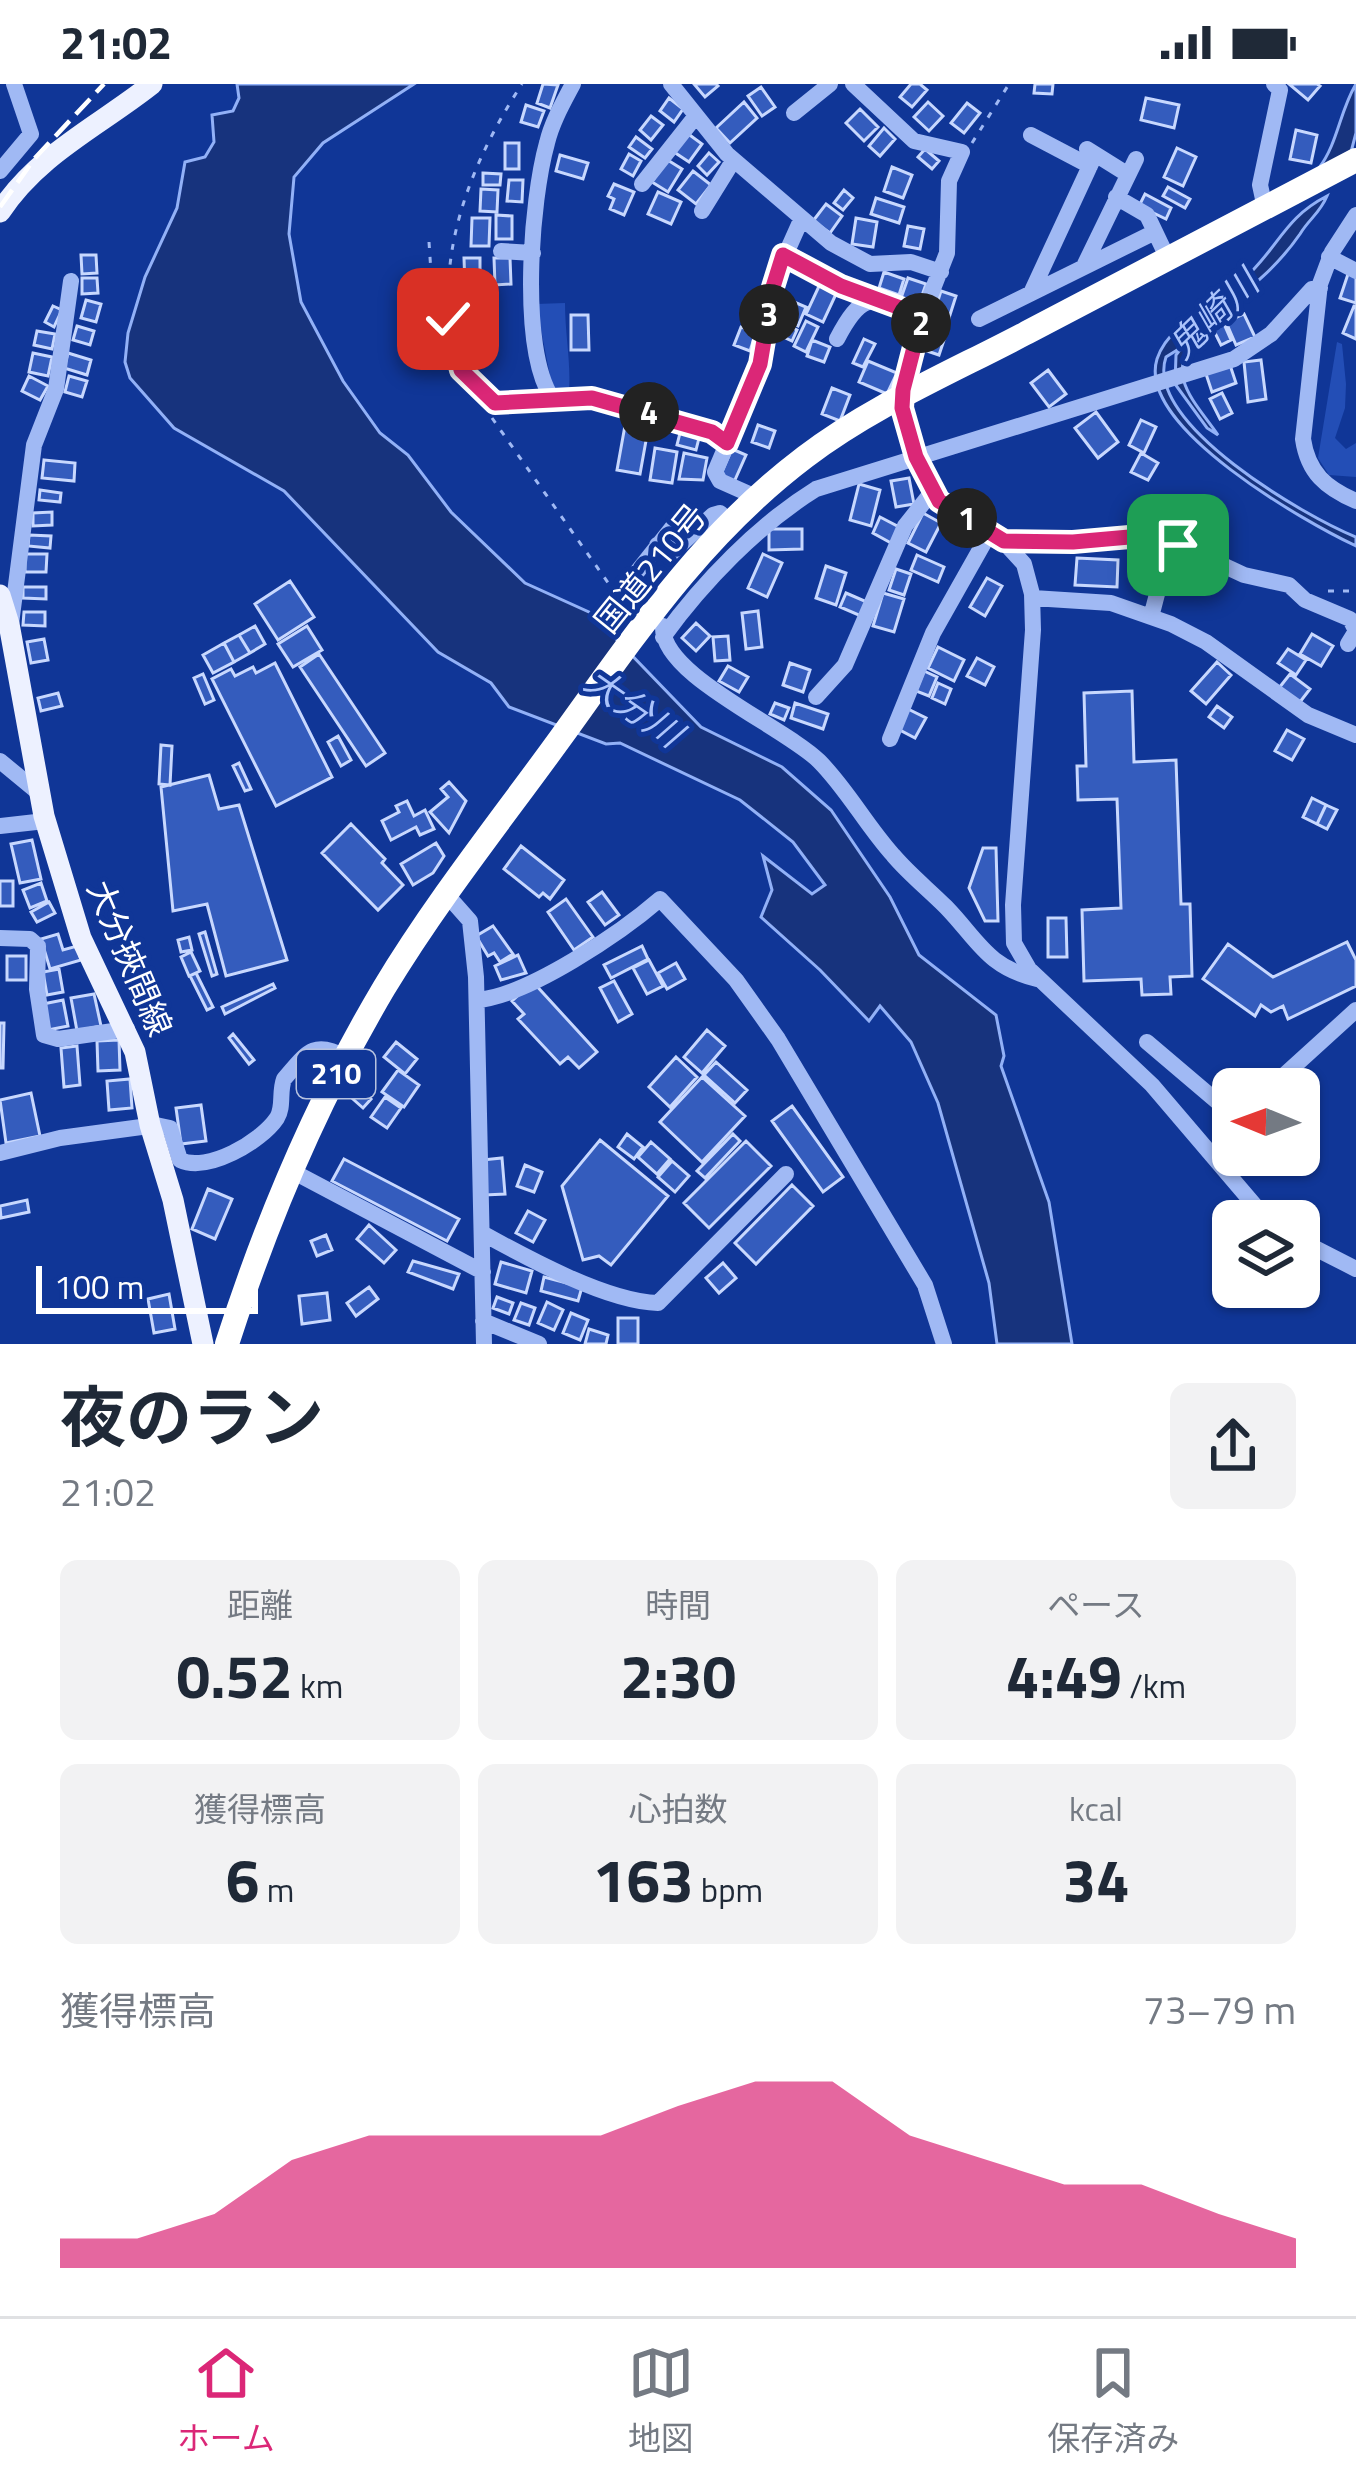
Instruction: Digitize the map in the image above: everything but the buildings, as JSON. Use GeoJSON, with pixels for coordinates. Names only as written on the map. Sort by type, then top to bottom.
{"type":"FeatureCollection","features":[{"type":"Feature","properties":{"kind":"highway","name":"国道210号"},"geometry":{"type":"LineString","coordinates":[[227,1344],[290,1170],[385,987],[494,830],[652,631],[692,561],[730,521],[828,441],[902,398],[1351,163]]}},
{"type":"Feature","properties":{"kind":"main road"},"geometry":{"type":"LineString","coordinates":[[0,212],[47,157],[152,84]]}},
{"type":"Feature","properties":{"kind":"main road","name":"大分挾間線"},"geometry":{"type":"LineString","coordinates":[[0,596],[45,821],[81,938],[127,1029],[173,1200],[203,1344]]}},
{"type":"Feature","properties":{"kind":"street"},"geometry":{"type":"LineString","coordinates":[[0,171],[32,134],[14,84]]}},
{"type":"Feature","properties":{"kind":"street"},"geometry":{"type":"LineString","coordinates":[[552,398],[536,350],[533,253],[547,141],[574,84]]}},
{"type":"Feature","properties":{"kind":"street"},"geometry":{"type":"LineString","coordinates":[[671,84],[733,160],[840,249],[870,264],[904,261],[941,272]]}},
{"type":"Feature","properties":{"kind":"street"},"geometry":{"type":"LineString","coordinates":[[794,113],[830,84]]}},
{"type":"Feature","properties":{"kind":"street"},"geometry":{"type":"LineString","coordinates":[[853,84],[914,142],[962,152],[950,181],[949,248],[922,316],[902,398],[916,457],[932,492],[946,506],[997,536],[1027,569],[1033,598],[1012,927],[1019,955],[1038,979],[1152,1085],[1250,1200]]}},
{"type":"Feature","properties":{"kind":"street"},"geometry":{"type":"LineString","coordinates":[[1272,205],[1260,185],[1280,90],[1274,84]]}},
{"type":"Feature","properties":{"kind":"street"},"geometry":{"type":"LineString","coordinates":[[642,184],[695,117]]}},
{"type":"Feature","properties":{"kind":"street"},"geometry":{"type":"LineString","coordinates":[[1031,135],[1131,166],[1084,265]]}},
{"type":"Feature","properties":{"kind":"street"},"geometry":{"type":"LineString","coordinates":[[1038,289],[1090,156]]}},
{"type":"Feature","properties":{"kind":"street"},"geometry":{"type":"LineString","coordinates":[[702,211],[733,160]]}},
{"type":"Feature","properties":{"kind":"street"},"geometry":{"type":"LineString","coordinates":[[1116,197],[1148,215],[1168,259]]}},
{"type":"Feature","properties":{"kind":"street"},"geometry":{"type":"LineString","coordinates":[[1356,215],[1329,257],[1320,288],[1304,446],[1318,478],[1356,501]]}},
{"type":"Feature","properties":{"kind":"street"},"geometry":{"type":"LineString","coordinates":[[756,497],[715,476],[760,364],[773,287],[801,220]]}},
{"type":"Feature","properties":{"kind":"street"},"geometry":{"type":"LineString","coordinates":[[980,319],[1156,232]]}},
{"type":"Feature","properties":{"kind":"street"},"geometry":{"type":"LineString","coordinates":[[501,251],[533,253]]}},
{"type":"Feature","properties":{"kind":"street"},"geometry":{"type":"LineString","coordinates":[[1329,257],[1356,271]]}},
{"type":"Feature","properties":{"kind":"street"},"geometry":{"type":"LineString","coordinates":[[10,631],[34,445],[56,388],[71,280]]}},
{"type":"Feature","properties":{"kind":"street"},"geometry":{"type":"LineString","coordinates":[[1038,979],[1016,974],[986,956],[946,907],[891,854],[818,760],[683,667],[652,631],[799,500],[832,482],[1234,359],[1271,334],[1312,289],[1320,288]]}},
{"type":"Feature","properties":{"kind":"street"},"geometry":{"type":"LineString","coordinates":[[1038,289],[1059,316]]}},
{"type":"Feature","properties":{"kind":"street"},"geometry":{"type":"LineString","coordinates":[[837,339],[857,306],[875,298],[922,316]]}},
{"type":"Feature","properties":{"kind":"street"},"geometry":{"type":"LineString","coordinates":[[461,370],[495,403],[592,398],[712,432],[727,443]]}},
{"type":"Feature","properties":{"kind":"street"},"geometry":{"type":"LineString","coordinates":[[816,698],[844,664],[905,526],[932,492]]}},
{"type":"Feature","properties":{"kind":"street"},"geometry":{"type":"LineString","coordinates":[[657,545],[669,555],[713,515],[720,513],[730,521]]}},
{"type":"Feature","properties":{"kind":"street"},"geometry":{"type":"LineString","coordinates":[[633,577],[679,519]]}},
{"type":"Feature","properties":{"kind":"street"},"geometry":{"type":"LineString","coordinates":[[997,536],[1073,542],[1152,535],[1244,574],[1289,585],[1305,600],[1352,621],[1356,631],[1348,644]]}},
{"type":"Feature","properties":{"kind":"street"},"geometry":{"type":"LineString","coordinates":[[890,739],[933,633],[997,536]]}},
{"type":"Feature","properties":{"kind":"street"},"geometry":{"type":"LineString","coordinates":[[1151,617],[1171,541]]}},
{"type":"Feature","properties":{"kind":"street"},"geometry":{"type":"LineString","coordinates":[[1033,598],[1111,603],[1151,617],[1206,642],[1308,715],[1356,735]]}},
{"type":"Feature","properties":{"kind":"street"},"geometry":{"type":"LineString","coordinates":[[0,760],[39,793]]}},
{"type":"Feature","properties":{"kind":"street"},"geometry":{"type":"LineString","coordinates":[[0,826],[45,821]]}},
{"type":"Feature","properties":{"kind":"street"},"geometry":{"type":"LineString","coordinates":[[447,895],[470,921],[477,1000],[484,1344]]}},
{"type":"Feature","properties":{"kind":"street"},"geometry":{"type":"LineString","coordinates":[[477,1000],[517,988],[571,960],[628,926],[660,899],[736,980],[778,1039],[925,1285],[944,1344]]}},
{"type":"Feature","properties":{"kind":"street"},"geometry":{"type":"LineString","coordinates":[[0,938],[30,939],[38,946],[37,989],[44,1035],[58,1039],[127,1029]]}},
{"type":"Feature","properties":{"kind":"street"},"geometry":{"type":"LineString","coordinates":[[1292,1068],[1356,1010]]}},
{"type":"Feature","properties":{"kind":"street"},"geometry":{"type":"LineString","coordinates":[[1148,1042],[1212,1097]]}},
{"type":"Feature","properties":{"kind":"street"},"geometry":{"type":"LineString","coordinates":[[0,1153],[60,1138],[150,1125],[170,1128],[180,1160],[191,1165],[206,1163],[257,1138],[269,1126],[280,1112],[284,1079],[317,1048],[327,1047],[345,1057]]}},
{"type":"Feature","properties":{"kind":"street"},"geometry":{"type":"LineString","coordinates":[[290,1170],[483,1273]]}},
{"type":"Feature","properties":{"kind":"street"},"geometry":{"type":"LineString","coordinates":[[482,1233],[593,1286],[658,1303],[787,1174]]}},
{"type":"Feature","properties":{"kind":"street"},"geometry":{"type":"LineString","coordinates":[[1320,1251],[1356,1269]]}},
{"type":"Feature","properties":{"kind":"street"},"geometry":{"type":"LineString","coordinates":[[483,1321],[539,1344]]}},
{"type":"Feature","properties":{"kind":"path"},"geometry":{"type":"LineString","coordinates":[[461,370],[448,319],[452,249],[481,160],[522,84]]}},
{"type":"Feature","properties":{"kind":"path"},"geometry":{"type":"LineString","coordinates":[[962,152],[989,120],[1010,84]]}},
{"type":"Feature","properties":{"kind":"path"},"geometry":{"type":"LineString","coordinates":[[429,242],[436,302],[461,370]]}},
{"type":"Feature","properties":{"kind":"path"},"geometry":{"type":"LineString","coordinates":[[783,255],[875,298]]}},
{"type":"Feature","properties":{"kind":"path"},"geometry":{"type":"LineString","coordinates":[[486,411],[616,594]]}},
{"type":"Feature","properties":{"kind":"shaded area"},"geometry":{"type":"Polygon","coordinates":[[[565,303],[569,391],[553,391],[536,304],[565,303]]]}},
{"type":"Feature","properties":{"kind":"shaded area"},"geometry":{"type":"Polygon","coordinates":[[[1337,342],[1342,344],[1346,384],[1345,408],[1335,438],[1346,449],[1356,443],[1356,477],[1329,475],[1318,458],[1337,342]]]}},
{"type":"Feature","properties":{"kind":"water","name":"大分川"},"geometry":{"type":"Polygon","coordinates":[[[237,84],[414,84],[323,143],[294,177],[289,234],[301,302],[343,381],[380,433],[408,455],[451,512],[525,583],[591,613],[701,727],[782,767],[831,810],[890,897],[919,955],[996,1015],[1004,1056],[1001,1066],[1049,1202],[1072,1344],[997,1344],[989,1283],[938,1103],[911,1042],[880,1006],[869,1021],[761,917],[772,890],[763,856],[812,894],[825,885],[793,842],[740,800],[620,743],[606,744],[509,707],[491,683],[438,652],[284,491],[174,428],[130,378],[125,362],[128,333],[145,277],[177,208],[185,162],[205,157],[214,142],[212,115],[233,111],[239,98],[237,84]]]}},
{"type":"Feature","properties":{"kind":"water"},"geometry":{"type":"Polygon","coordinates":[[[1356,84],[1351,152],[1319,168],[1331,148],[1356,84]]]}},
{"type":"Feature","properties":{"kind":"water","name":"鬼崎川"},"geometry":{"type":"Polygon","coordinates":[[[1327,196],[1277,262],[1196,331],[1198,339],[1183,364],[1183,376],[1193,400],[1218,435],[1207,428],[1175,384],[1176,355],[1182,347],[1166,357],[1166,383],[1179,410],[1203,438],[1268,489],[1356,537],[1356,546],[1301,517],[1230,469],[1172,414],[1158,386],[1157,359],[1172,335],[1244,279],[1291,223],[1327,196]]]}},
{"type":"Feature","properties":{"kind":"railway"},"geometry":{"type":"LineString","coordinates":[[0,207],[35,158],[104,84]]}},
{"type":"Feature","properties":{"kind":"route"},"geometry":{"type":"LineString","coordinates":[[448,319],[461,370],[495,403],[592,398],[712,432],[727,443],[760,364],[783,255],[841,286],[922,316],[902,408],[916,457],[939,501],[1004,541],[1073,542],[1152,535],[1178,545]]}}]}
